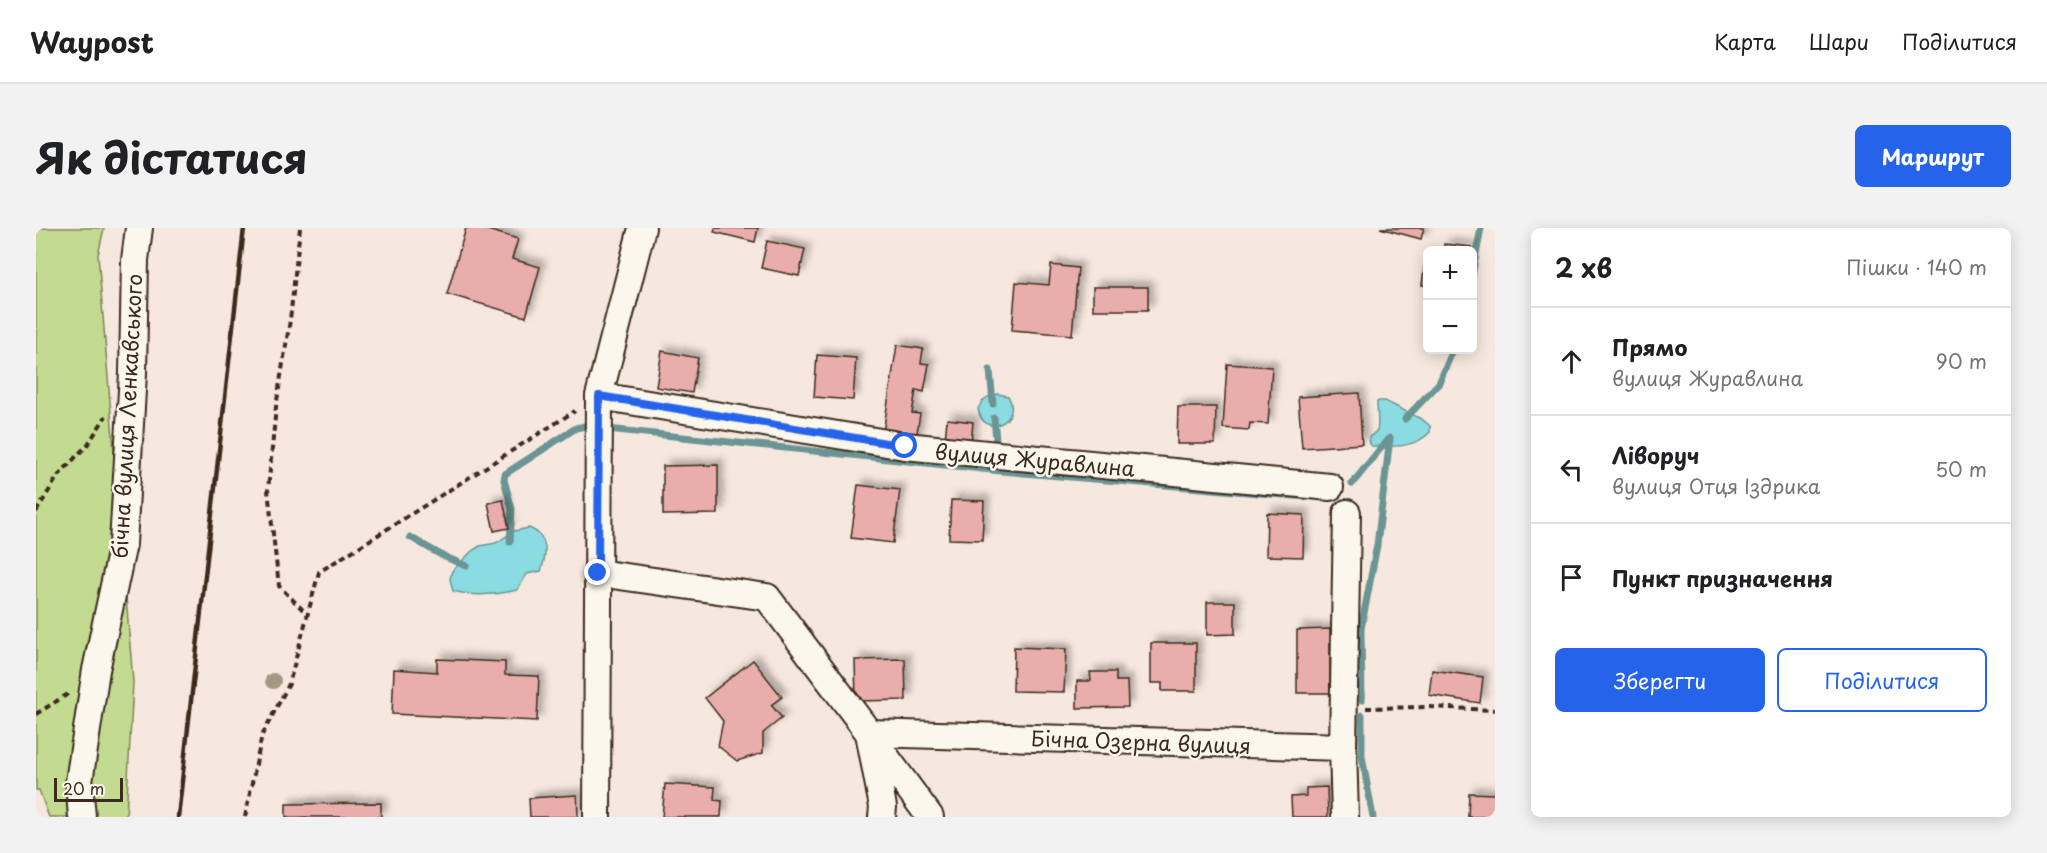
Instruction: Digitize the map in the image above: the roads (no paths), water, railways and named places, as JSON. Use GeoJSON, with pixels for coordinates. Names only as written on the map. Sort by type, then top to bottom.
{"type":"FeatureCollection","features":[{"type":"Feature","properties":{"kind":"street","name":"бічна вулиця Ленкавського"},"geometry":{"type":"LineString","coordinates":[[82,817],[80,771],[96,670],[123,544],[133,373],[135,260],[140,228]]}},
{"type":"Feature","properties":{"kind":"street"},"geometry":{"type":"LineString","coordinates":[[597,817],[599,396],[642,228]]}},
{"type":"Feature","properties":{"kind":"street","name":"вулиця Журавлина"},"geometry":{"type":"LineString","coordinates":[[599,396],[905,446],[1330,487]]}},
{"type":"Feature","properties":{"kind":"street"},"geometry":{"type":"LineString","coordinates":[[1345,817],[1343,747],[1347,513]]}},
{"type":"Feature","properties":{"kind":"street"},"geometry":{"type":"LineString","coordinates":[[598,573],[767,597],[930,817]]}},
{"type":"Feature","properties":{"kind":"street"},"geometry":{"type":"LineString","coordinates":[[869,733],[883,807],[882,817]]}},
{"type":"Feature","properties":{"kind":"street","name":"Бічна Озерна вулиця"},"geometry":{"type":"LineString","coordinates":[[869,733],[1343,747]]}},
{"type":"Feature","properties":{"kind":"water"},"geometry":{"type":"Polygon","coordinates":[[[998,394],[1008,396],[1011,405],[1010,413],[1001,424],[987,424],[978,409],[986,398],[998,394]]]}},
{"type":"Feature","properties":{"kind":"water"},"geometry":{"type":"Polygon","coordinates":[[[1385,401],[1423,420],[1430,426],[1430,432],[1411,444],[1372,446],[1369,437],[1377,430],[1377,402],[1385,401]]]}},
{"type":"Feature","properties":{"kind":"water"},"geometry":{"type":"Polygon","coordinates":[[[529,528],[536,531],[545,546],[541,571],[527,574],[517,590],[485,595],[453,591],[450,579],[452,571],[472,551],[480,546],[496,543],[514,531],[529,528]]]}},
{"type":"Feature","properties":{"kind":"waterway"},"geometry":{"type":"LineString","coordinates":[[1477,249],[1481,228]]}},
{"type":"Feature","properties":{"kind":"waterway"},"geometry":{"type":"LineString","coordinates":[[1405,419],[1439,383],[1451,354]]}},
{"type":"Feature","properties":{"kind":"waterway"},"geometry":{"type":"LineString","coordinates":[[990,370],[993,404]]}},
{"type":"Feature","properties":{"kind":"waterway"},"geometry":{"type":"LineString","coordinates":[[994,418],[996,440]]}},
{"type":"Feature","properties":{"kind":"waterway"},"geometry":{"type":"LineString","coordinates":[[510,542],[512,509],[504,480],[505,474],[576,428],[585,426]]}},
{"type":"Feature","properties":{"kind":"waterway"},"geometry":{"type":"LineString","coordinates":[[608,429],[1001,471],[1307,497]]}},
{"type":"Feature","properties":{"kind":"waterway"},"geometry":{"type":"LineString","coordinates":[[1362,700],[1361,629],[1377,545],[1390,438]]}},
{"type":"Feature","properties":{"kind":"waterway"},"geometry":{"type":"LineString","coordinates":[[1352,484],[1388,439]]}},
{"type":"Feature","properties":{"kind":"waterway"},"geometry":{"type":"LineString","coordinates":[[410,537],[466,566]]}},
{"type":"Feature","properties":{"kind":"waterway"},"geometry":{"type":"LineString","coordinates":[[1362,715],[1362,756],[1373,817]]}},
{"type":"Feature","properties":{"kind":"railway"},"geometry":{"type":"LineString","coordinates":[[178,817],[244,228]]}}]}
